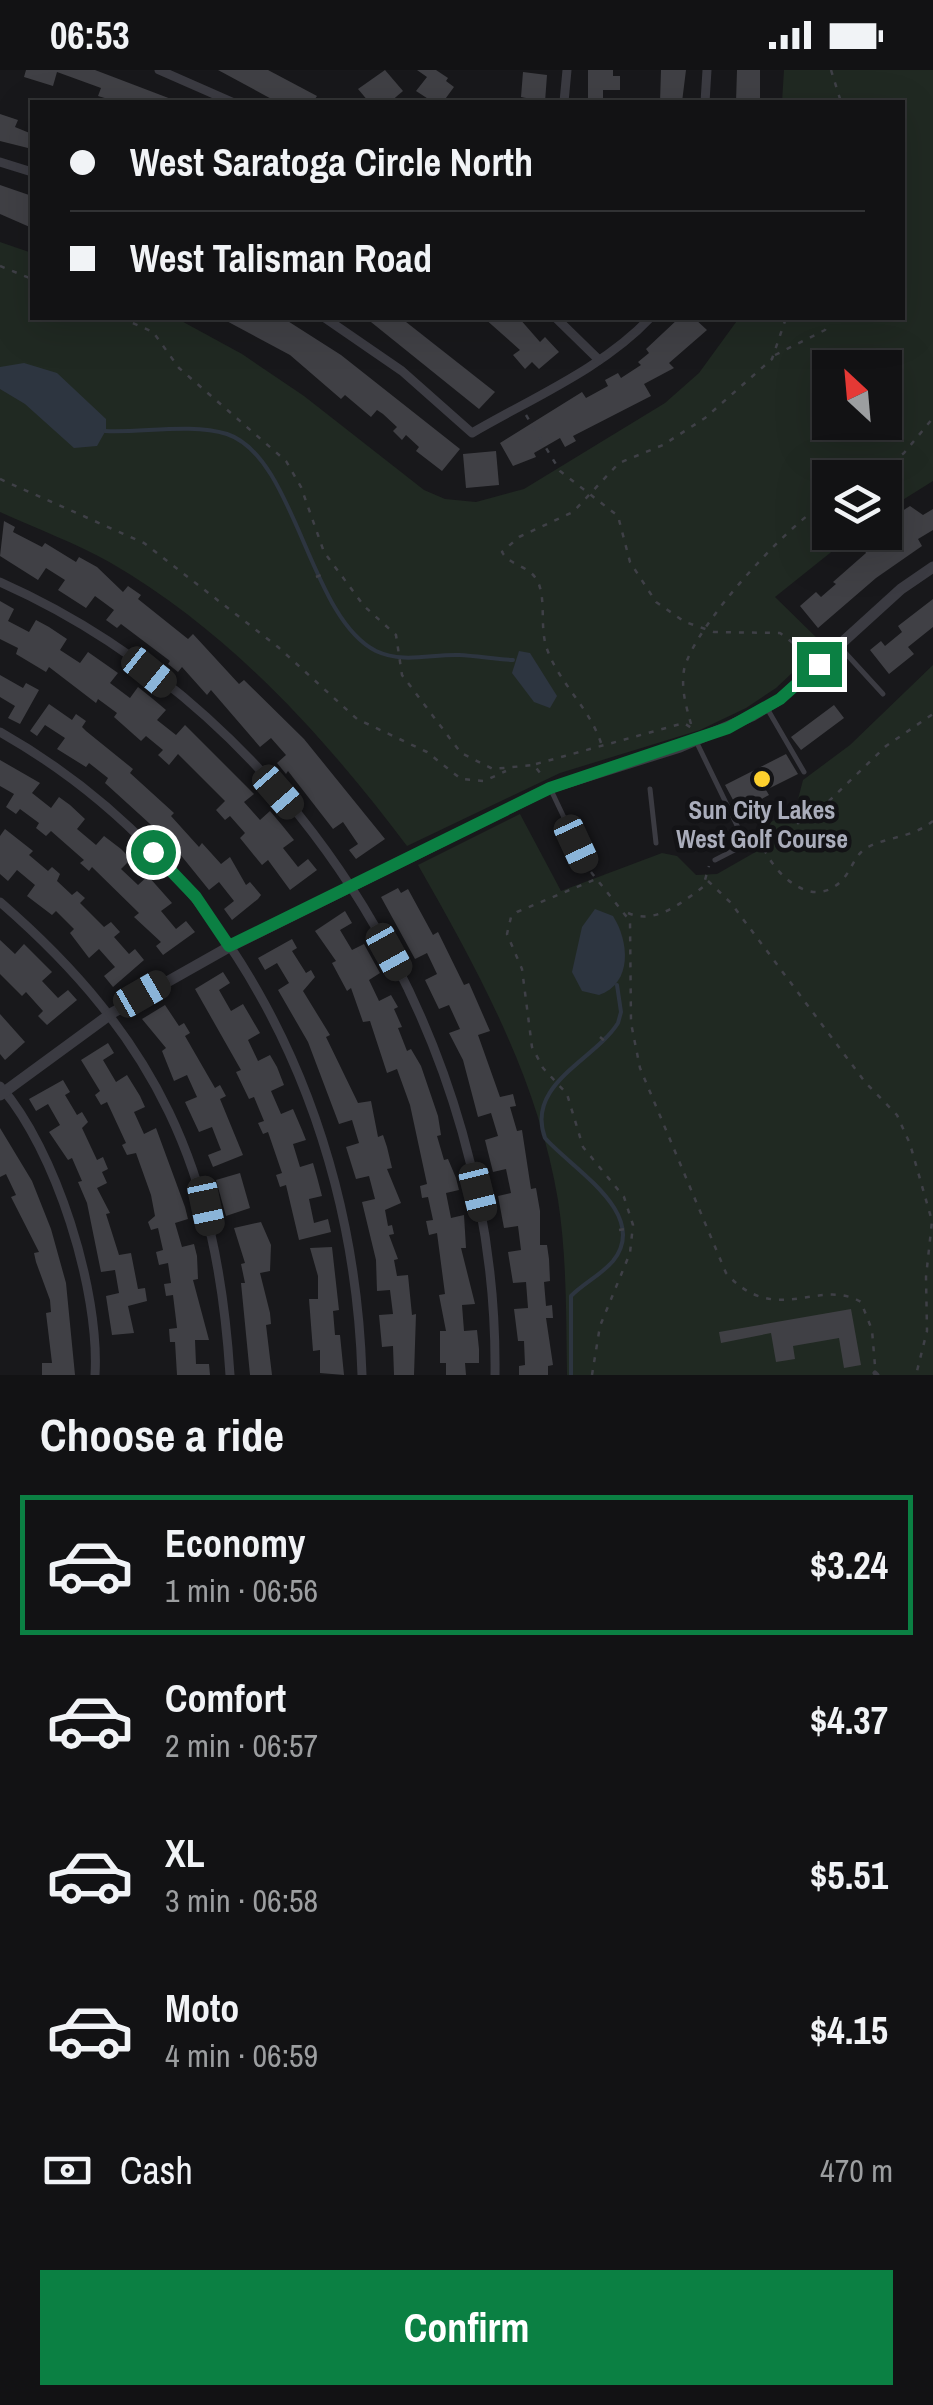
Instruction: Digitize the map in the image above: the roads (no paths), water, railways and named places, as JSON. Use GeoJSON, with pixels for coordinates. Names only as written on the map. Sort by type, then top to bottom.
{"type":"FeatureCollection","features":[{"type":"Feature","properties":{"kind":"street"},"geometry":{"type":"LineString","coordinates":[[159,70],[227,100]]}},
{"type":"Feature","properties":{"kind":"street"},"geometry":{"type":"LineString","coordinates":[[564,100],[567,70]]}},
{"type":"Feature","properties":{"kind":"street"},"geometry":{"type":"LineString","coordinates":[[705,100],[707,70]]}},
{"type":"Feature","properties":{"kind":"street"},"geometry":{"type":"LineString","coordinates":[[0,162],[30,171]]}},
{"type":"Feature","properties":{"kind":"street"},"geometry":{"type":"LineString","coordinates":[[328,320],[402,371],[472,433],[599,360],[632,337],[648,320]]}},
{"type":"Feature","properties":{"kind":"street"},"geometry":{"type":"LineString","coordinates":[[558,320],[599,360]]}},
{"type":"Feature","properties":{"kind":"street"},"geometry":{"type":"LineString","coordinates":[[94,1375],[89,1290],[68,1217],[45,1163],[2,1091],[112,1013],[229,946],[550,788],[696,741],[766,707],[933,567]]}},
{"type":"Feature","properties":{"kind":"street"},"geometry":{"type":"LineString","coordinates":[[0,582],[96,635],[205,717],[304,821],[351,886],[435,1046],[460,1121],[487,1228],[496,1320],[495,1375]]}},
{"type":"Feature","properties":{"kind":"street"},"geometry":{"type":"LineString","coordinates":[[0,732],[78,784],[132,829],[196,897],[283,1040],[317,1116],[346,1212],[360,1303],[362,1375]]}},
{"type":"Feature","properties":{"kind":"street"},"geometry":{"type":"LineString","coordinates":[[0,902],[58,952],[112,1013],[172,1116],[206,1206],[225,1292],[230,1375]]}},
{"type":"Feature","properties":{"kind":"lane"},"geometry":{"type":"LineString","coordinates":[[839,646],[884,694]]}},
{"type":"Feature","properties":{"kind":"lane"},"geometry":{"type":"LineString","coordinates":[[766,707],[804,772]]}},
{"type":"Feature","properties":{"kind":"lane"},"geometry":{"type":"LineString","coordinates":[[696,741],[746,844],[712,859]]}},
{"type":"Feature","properties":{"kind":"lane"},"geometry":{"type":"LineString","coordinates":[[550,788],[587,866]]}},
{"type":"Feature","properties":{"kind":"lane"},"geometry":{"type":"LineString","coordinates":[[650,789],[656,843]]}},
{"type":"Feature","properties":{"kind":"waterway"},"geometry":{"type":"LineString","coordinates":[[105,431],[213,431],[227,434],[250,449],[270,473],[287,504],[334,606],[353,633],[376,651],[407,658],[459,655],[513,660]]}},
{"type":"Feature","properties":{"kind":"waterway"},"geometry":{"type":"LineString","coordinates":[[571,1375],[571,1296],[613,1261],[622,1243],[622,1226],[603,1193],[545,1138],[541,1119],[553,1088],[618,1023],[621,1012],[617,985]]}},
{"type":"Feature","properties":{"kind":"place","name":"Sun City Lakes West Golf Course"},"geometry":{"type":"Point","coordinates":[762,779]}}]}
